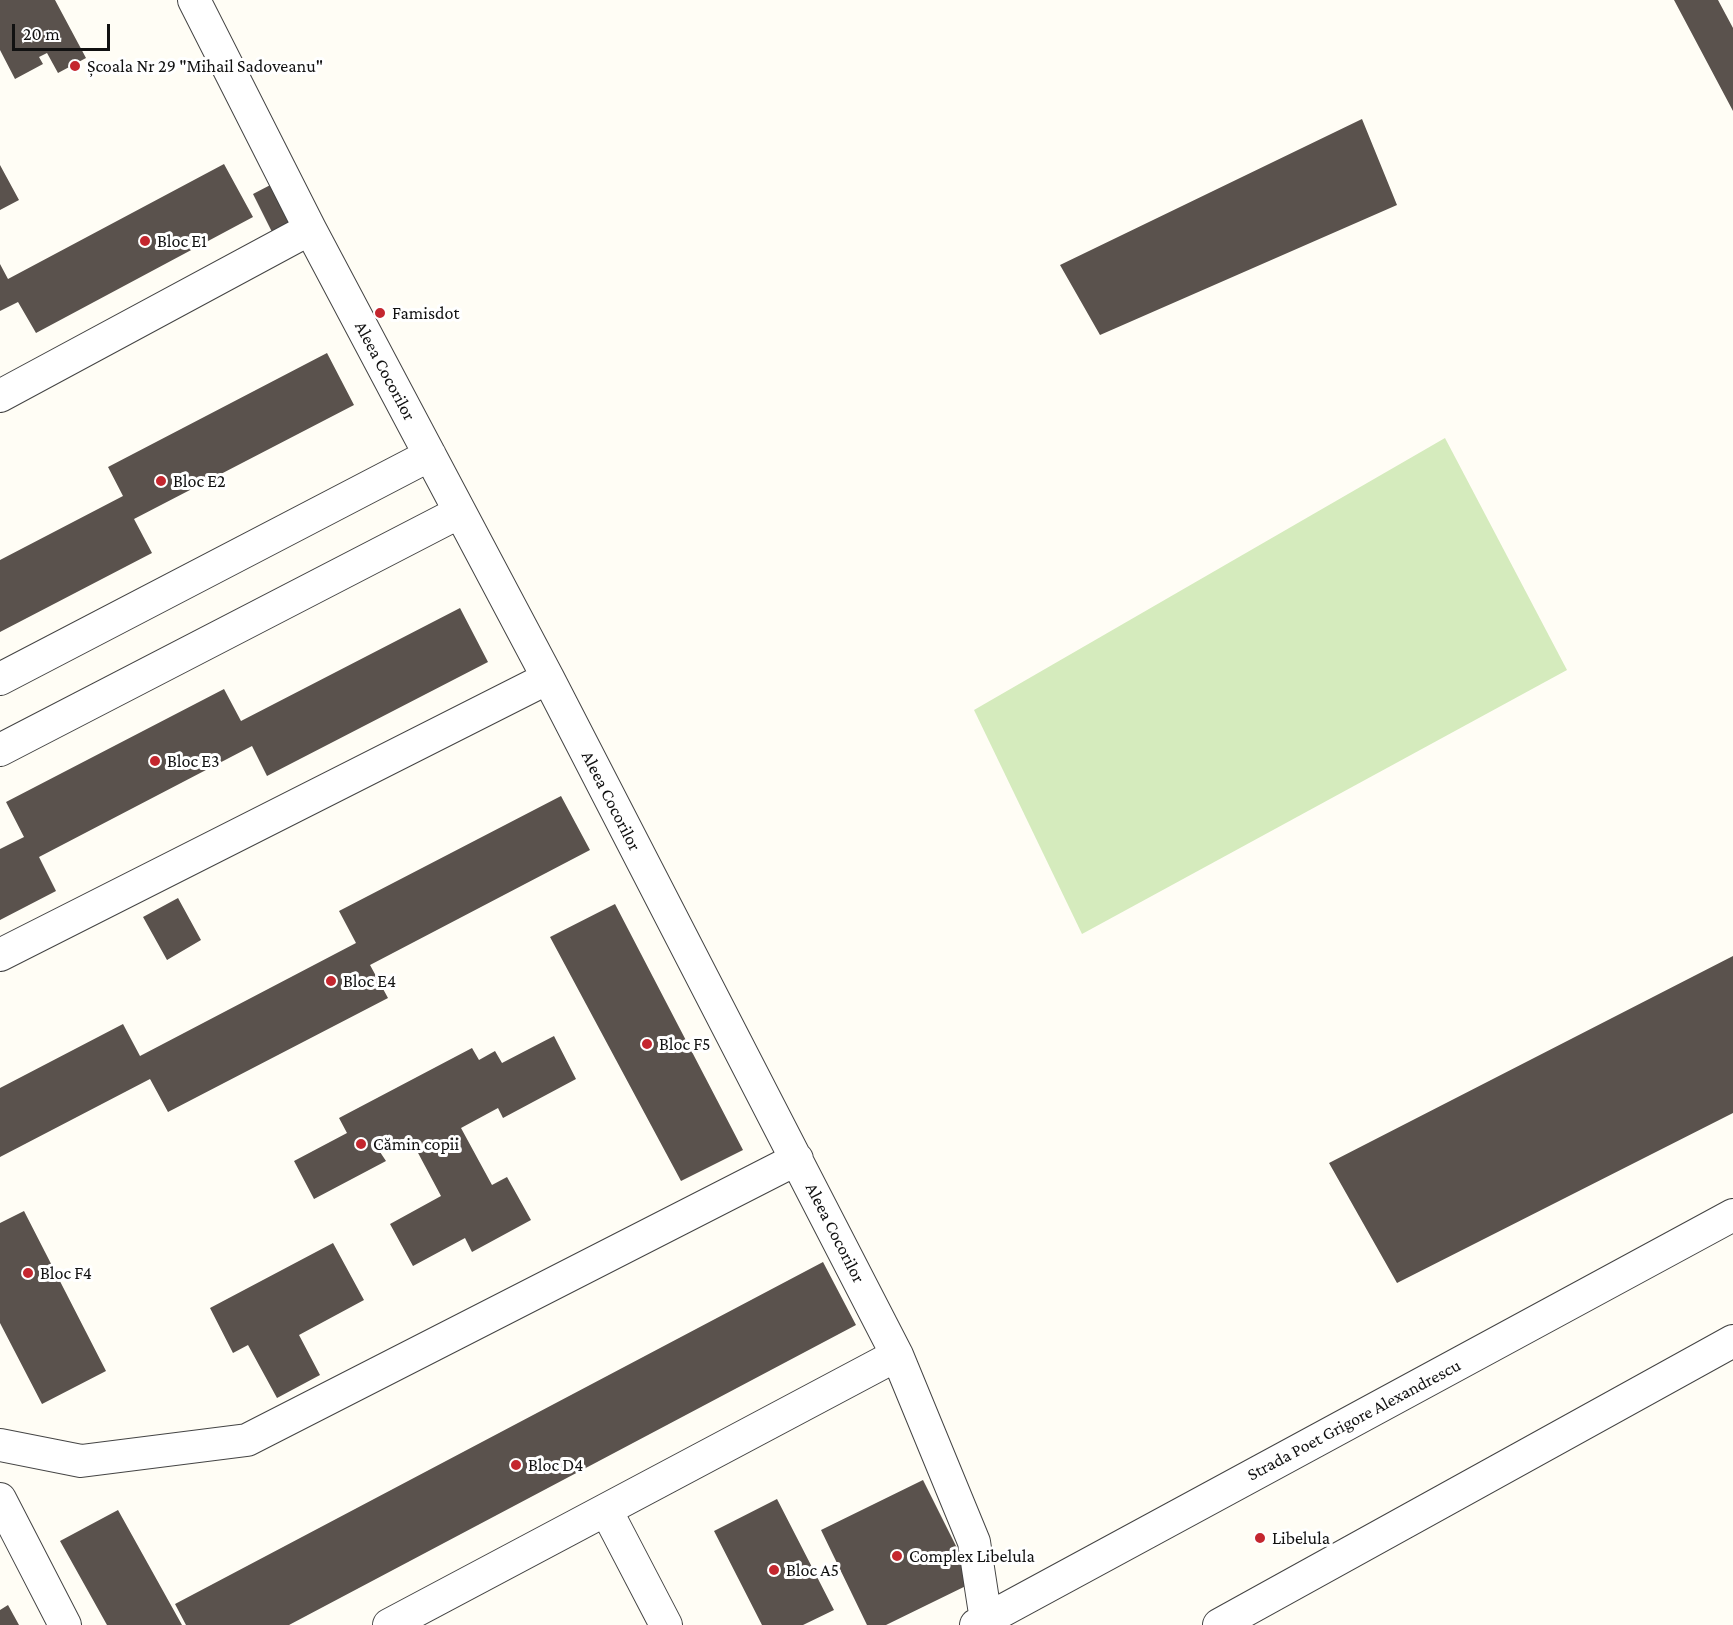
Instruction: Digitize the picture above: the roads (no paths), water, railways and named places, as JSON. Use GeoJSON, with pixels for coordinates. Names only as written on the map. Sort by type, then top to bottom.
{"type":"FeatureCollection","features":[{"type":"Feature","properties":{"kind":"street","name":"Aleea Cocorilor"},"geometry":{"type":"LineString","coordinates":[[194,0],[310,229],[548,678],[897,1355],[974,1542],[981,1622]]}},
{"type":"Feature","properties":{"kind":"street"},"geometry":{"type":"LineString","coordinates":[[0,396],[310,229]]}},
{"type":"Feature","properties":{"kind":"street"},"geometry":{"type":"LineString","coordinates":[[0,679],[429,455]]}},
{"type":"Feature","properties":{"kind":"street"},"geometry":{"type":"LineString","coordinates":[[0,750],[460,512]]}},
{"type":"Feature","properties":{"kind":"street"},"geometry":{"type":"LineString","coordinates":[[0,955],[548,678]]}},
{"type":"Feature","properties":{"kind":"street"},"geometry":{"type":"LineString","coordinates":[[0,1445],[81,1461],[247,1440],[797,1159]]}},
{"type":"Feature","properties":{"kind":"street","name":"Strada Poet Grigore Alexandrescu"},"geometry":{"type":"LineString","coordinates":[[981,1622],[1733,1215]]}},
{"type":"Feature","properties":{"kind":"street"},"geometry":{"type":"LineString","coordinates":[[1219,1625],[1733,1341]]}},
{"type":"Feature","properties":{"kind":"street"},"geometry":{"type":"LineString","coordinates":[[389,1625],[897,1355]]}},
{"type":"Feature","properties":{"kind":"street"},"geometry":{"type":"LineString","coordinates":[[0,1499],[65,1625]]}},
{"type":"Feature","properties":{"kind":"street"},"geometry":{"type":"LineString","coordinates":[[606,1510],[666,1625]]}},
{"type":"Feature","properties":{"kind":"place","name":"Școala Nr 29 \"Mihail Sadoveanu\""},"geometry":{"type":"Point","coordinates":[75,66]}},
{"type":"Feature","properties":{"kind":"place","name":"Bloc E1"},"geometry":{"type":"Point","coordinates":[145,241]}},
{"type":"Feature","properties":{"kind":"place","name":"Famisdot"},"geometry":{"type":"Point","coordinates":[380,313]}},
{"type":"Feature","properties":{"kind":"place","name":"Bloc E2"},"geometry":{"type":"Point","coordinates":[161,481]}},
{"type":"Feature","properties":{"kind":"place","name":"Bloc E3"},"geometry":{"type":"Point","coordinates":[155,761]}},
{"type":"Feature","properties":{"kind":"place","name":"Bloc E4"},"geometry":{"type":"Point","coordinates":[331,981]}},
{"type":"Feature","properties":{"kind":"place","name":"Bloc F5"},"geometry":{"type":"Point","coordinates":[647,1044]}},
{"type":"Feature","properties":{"kind":"place","name":"Cămin copii"},"geometry":{"type":"Point","coordinates":[361,1144]}},
{"type":"Feature","properties":{"kind":"place","name":"Bloc F4"},"geometry":{"type":"Point","coordinates":[28,1273]}},
{"type":"Feature","properties":{"kind":"place","name":"Bloc D4"},"geometry":{"type":"Point","coordinates":[516,1465]}},
{"type":"Feature","properties":{"kind":"place","name":"Libelula"},"geometry":{"type":"Point","coordinates":[1260,1538]}},
{"type":"Feature","properties":{"kind":"place","name":"Complex Libelula"},"geometry":{"type":"Point","coordinates":[897,1556]}},
{"type":"Feature","properties":{"kind":"place","name":"Bloc A5"},"geometry":{"type":"Point","coordinates":[774,1570]}}]}
